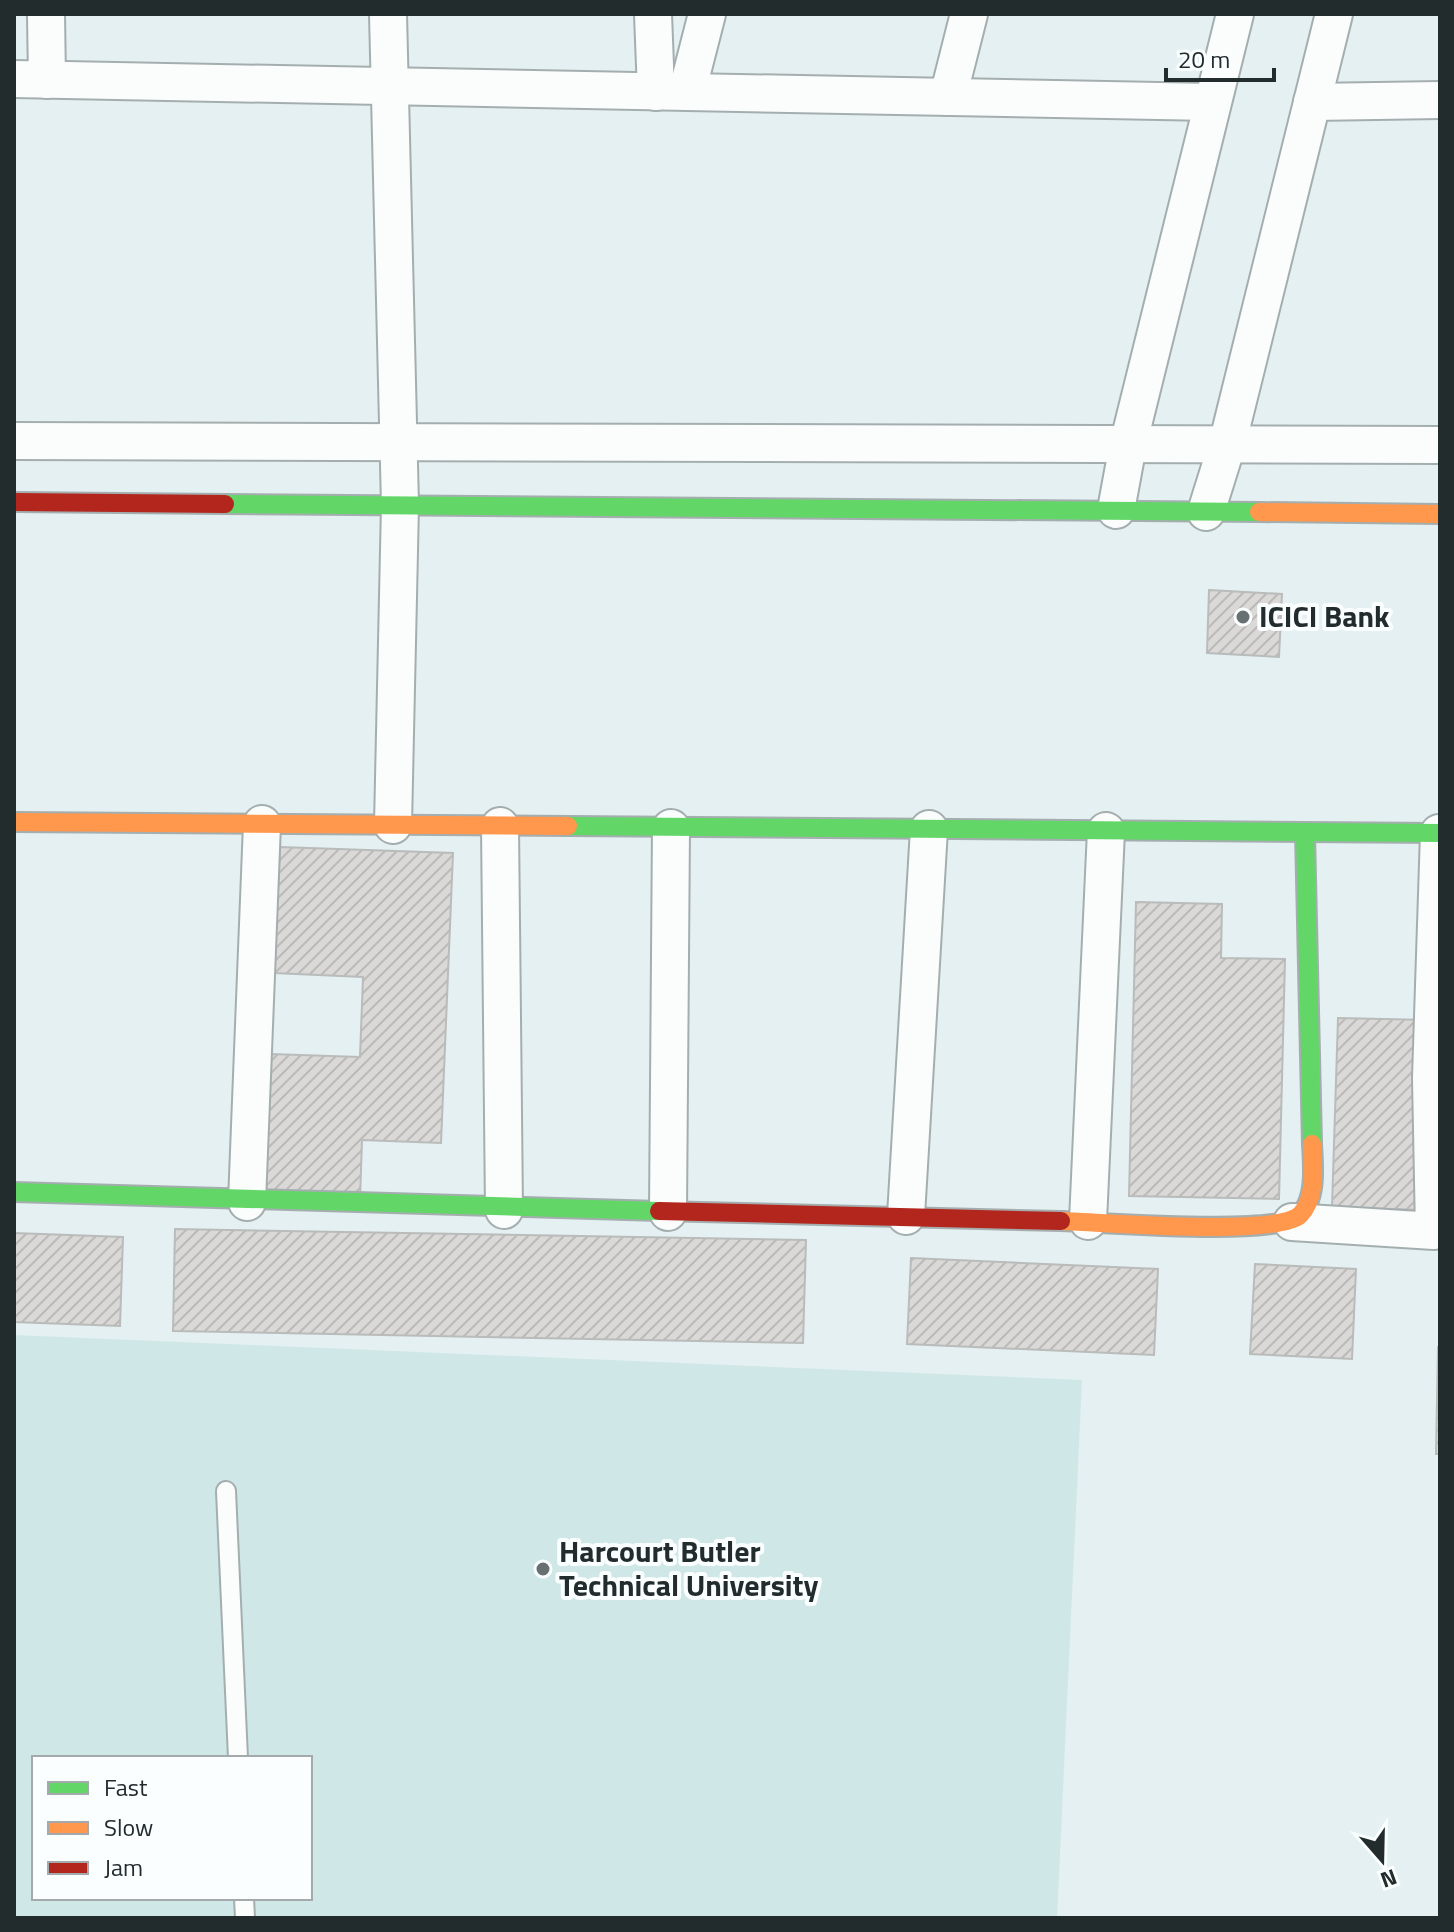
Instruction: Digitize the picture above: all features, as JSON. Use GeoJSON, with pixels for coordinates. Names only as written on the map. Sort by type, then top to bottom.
{"type":"FeatureCollection","features":[{"type":"Feature","properties":{"kind":"street"},"geometry":{"type":"LineString","coordinates":[[46,14],[31,80],[1211,102]]}},
{"type":"Feature","properties":{"kind":"street"},"geometry":{"type":"LineString","coordinates":[[388,14],[400,505],[393,825]]}},
{"type":"Feature","properties":{"kind":"street"},"geometry":{"type":"LineString","coordinates":[[653,14],[671,92]]}},
{"type":"Feature","properties":{"kind":"street"},"geometry":{"type":"LineString","coordinates":[[671,92],[707,14]]}},
{"type":"Feature","properties":{"kind":"street"},"geometry":{"type":"LineString","coordinates":[[948,97],[969,14]]}},
{"type":"Feature","properties":{"kind":"street"},"geometry":{"type":"LineString","coordinates":[[1116,510],[1128,445],[1235,14]]}},
{"type":"Feature","properties":{"kind":"street"},"geometry":{"type":"LineString","coordinates":[[1206,512],[1227,445],[1334,14]]}},
{"type":"Feature","properties":{"kind":"street"},"geometry":{"type":"LineString","coordinates":[[1312,102],[1440,100]]}},
{"type":"Feature","properties":{"kind":"street"},"geometry":{"type":"LineString","coordinates":[[14,441],[1440,445]]}},
{"type":"Feature","properties":{"kind":"street"},"geometry":{"type":"LineString","coordinates":[[14,502],[1440,514]]}},
{"type":"Feature","properties":{"kind":"street"},"geometry":{"type":"LineString","coordinates":[[14,822],[1439,833],[1434,1231],[1292,1222],[1248,1227],[906,1216],[504,1210],[14,1192]]}},
{"type":"Feature","properties":{"kind":"street"},"geometry":{"type":"LineString","coordinates":[[247,1202],[262,824]]}},
{"type":"Feature","properties":{"kind":"street"},"geometry":{"type":"LineString","coordinates":[[500,826],[504,1210]]}},
{"type":"Feature","properties":{"kind":"street"},"geometry":{"type":"LineString","coordinates":[[668,1212],[671,828]]}},
{"type":"Feature","properties":{"kind":"street"},"geometry":{"type":"LineString","coordinates":[[906,1216],[929,829]]}},
{"type":"Feature","properties":{"kind":"street"},"geometry":{"type":"LineString","coordinates":[[1088,1221],[1106,831]]}},
{"type":"Feature","properties":{"kind":"street"},"geometry":{"type":"LineString","coordinates":[[1292,1222],[1305,1212],[1311,1198],[1313,1173],[1305,833]]}},
{"type":"Feature","properties":{"kind":"lane"},"geometry":{"type":"LineString","coordinates":[[226,1491],[238,1756]]}},
{"type":"Feature","properties":{"kind":"shaded area","name":"Harcourt Butler Technical University"},"geometry":{"type":"Polygon","coordinates":[[[14,1335],[1082,1380],[1057,1918],[14,1918],[14,1335]]]}},
{"type":"Feature","properties":{"kind":"building"},"geometry":{"type":"Polygon","coordinates":[[[1209,590],[1282,594],[1279,657],[1207,653],[1209,590]]]}},
{"type":"Feature","properties":{"kind":"building"},"geometry":{"type":"Polygon","coordinates":[[[280,847],[453,853],[441,1143],[362,1140],[360,1199],[265,1195],[271,1054],[360,1057],[363,977],[274,973],[280,847]]]}},
{"type":"Feature","properties":{"kind":"building"},"geometry":{"type":"Polygon","coordinates":[[[1136,902],[1222,904],[1221,958],[1285,959],[1279,1199],[1129,1196],[1136,902]]]}},
{"type":"Feature","properties":{"kind":"building"},"geometry":{"type":"Polygon","coordinates":[[[1338,1018],[1428,1020],[1423,1210],[1332,1207],[1338,1018]]]}},
{"type":"Feature","properties":{"kind":"building"},"geometry":{"type":"Polygon","coordinates":[[[175,1229],[806,1240],[803,1343],[173,1331],[175,1229]]]}},
{"type":"Feature","properties":{"kind":"building"},"geometry":{"type":"Polygon","coordinates":[[[14,1233],[123,1237],[120,1326],[14,1322],[14,1233]]]}},
{"type":"Feature","properties":{"kind":"building"},"geometry":{"type":"Polygon","coordinates":[[[911,1258],[1158,1269],[1154,1355],[907,1344],[911,1258]]]}},
{"type":"Feature","properties":{"kind":"building"},"geometry":{"type":"Polygon","coordinates":[[[1255,1264],[1356,1269],[1352,1359],[1250,1354],[1255,1264]]]}},
{"type":"Feature","properties":{"kind":"building"},"geometry":{"type":"Polygon","coordinates":[[[1438,1347],[1440,1454],[1436,1454],[1438,1347]]]}},
{"type":"Feature","properties":{"kind":"traffic: fast"},"geometry":{"type":"LineString","coordinates":[[225,504],[1259,512]]}},
{"type":"Feature","properties":{"kind":"traffic: fast"},"geometry":{"type":"LineString","coordinates":[[568,826],[1440,833]]}},
{"type":"Feature","properties":{"kind":"traffic: fast"},"geometry":{"type":"LineString","coordinates":[[1305,833],[1312,1144]]}},
{"type":"Feature","properties":{"kind":"traffic: fast"},"geometry":{"type":"LineString","coordinates":[[14,1192],[659,1211]]}},
{"type":"Feature","properties":{"kind":"traffic: slow"},"geometry":{"type":"LineString","coordinates":[[1259,512],[1440,514]]}},
{"type":"Feature","properties":{"kind":"traffic: slow"},"geometry":{"type":"LineString","coordinates":[[14,822],[568,826]]}},
{"type":"Feature","properties":{"kind":"traffic: slow"},"geometry":{"type":"LineString","coordinates":[[1061,1221],[1224,1227],[1284,1222],[1300,1215],[1309,1200],[1313,1181],[1312,1144]]}},
{"type":"Feature","properties":{"kind":"traffic: jam"},"geometry":{"type":"LineString","coordinates":[[14,502],[225,504]]}},
{"type":"Feature","properties":{"kind":"traffic: jam"},"geometry":{"type":"LineString","coordinates":[[659,1211],[1061,1221]]}},
{"type":"Feature","properties":{"kind":"place","name":"ICICI Bank"},"geometry":{"type":"Point","coordinates":[1243,617]}},
{"type":"Feature","properties":{"kind":"place","name":"Harcourt Butler Technical University"},"geometry":{"type":"Point","coordinates":[543,1569]}}]}
